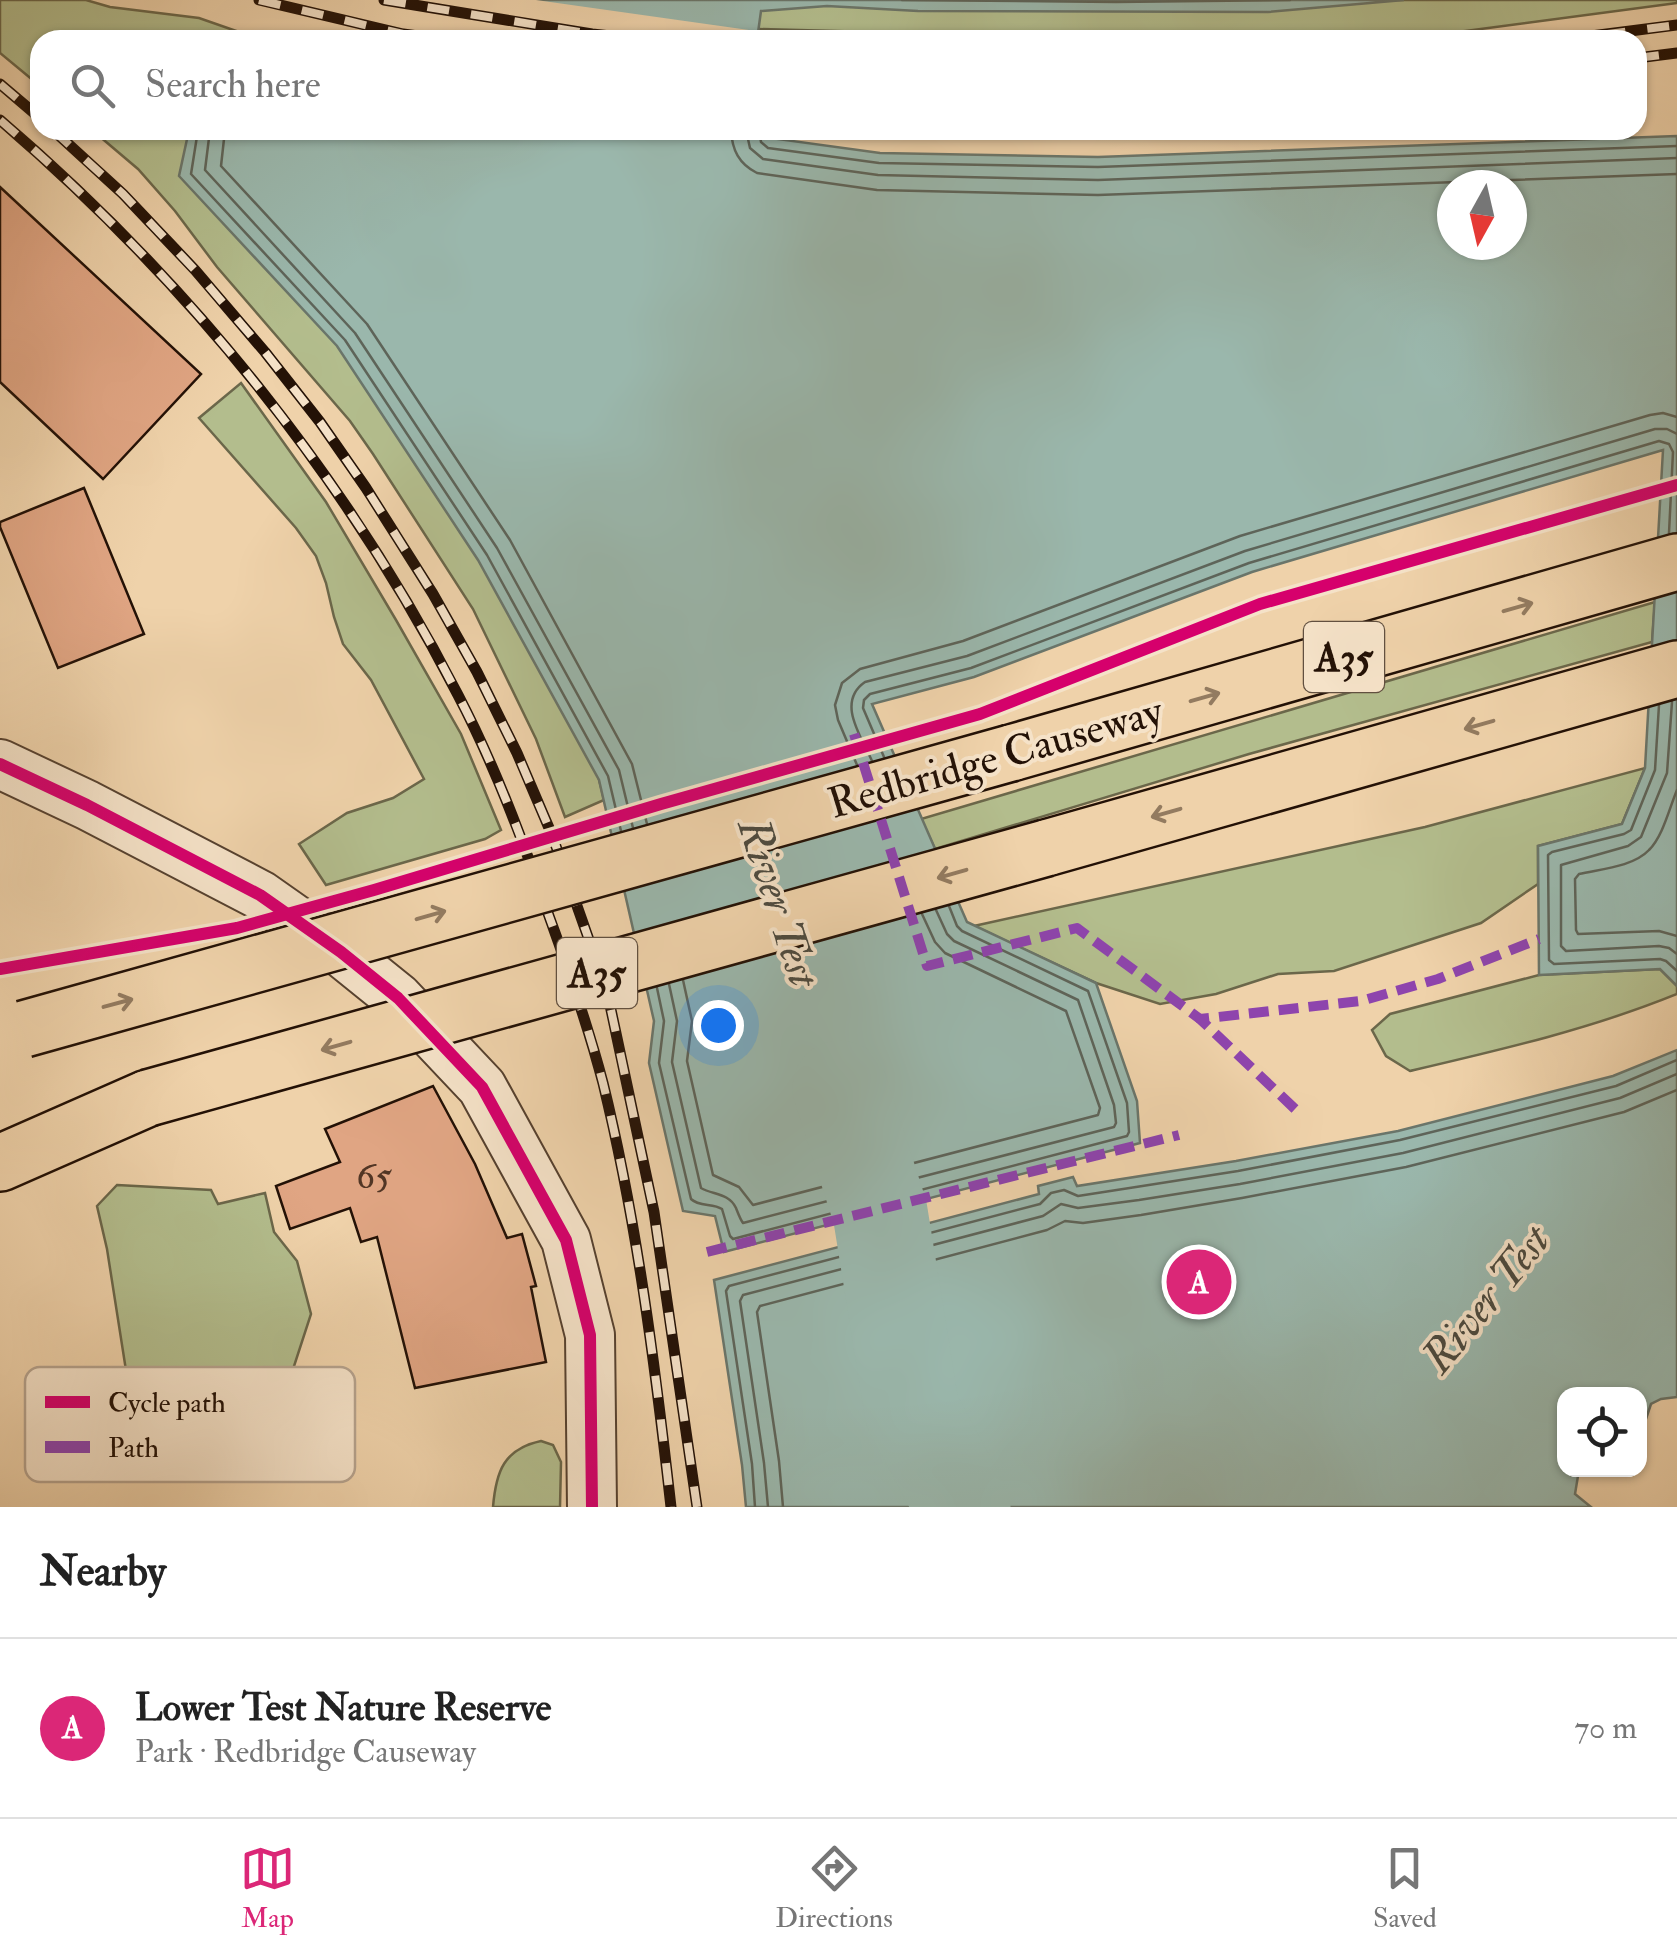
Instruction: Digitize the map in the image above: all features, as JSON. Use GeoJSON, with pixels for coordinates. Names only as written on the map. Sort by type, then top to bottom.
{"type":"FeatureCollection","features":[{"type":"Feature","properties":{"kind":"main road","name":"Redbridge Causeway"},"geometry":{"type":"LineString","coordinates":[[8,1032],[1010,753],[1677,562]]}},
{"type":"Feature","properties":{"kind":"main road","name":"A35"},"geometry":{"type":"LineString","coordinates":[[0,1131],[148,1098],[1658,674]]}},
{"type":"Feature","properties":{"kind":"main road","name":"A35"},"geometry":{"type":"LineString","coordinates":[[0,1164],[148,1098]]}},
{"type":"Feature","properties":{"kind":"street"},"geometry":{"type":"LineString","coordinates":[[0,764],[260,895],[398,998],[482,1086],[566,1240],[590,1335],[592,1507]]}},
{"type":"Feature","properties":{"kind":"green space"},"geometry":{"type":"Polygon","coordinates":[[[0,0],[86,0],[110,7],[199,18],[233,30],[30,30],[30,78],[0,53],[0,0]]]}},
{"type":"Feature","properties":{"kind":"green space"},"geometry":{"type":"Polygon","coordinates":[[[604,0],[1677,0],[1473,30],[602,30],[604,0]]]}},
{"type":"Feature","properties":{"kind":"green space"},"geometry":{"type":"Polygon","coordinates":[[[104,140],[443,140],[604,800],[565,817],[536,739],[473,609],[373,454],[350,421],[138,169],[104,140]]]}},
{"type":"Feature","properties":{"kind":"green space"},"geometry":{"type":"Polygon","coordinates":[[[241,383],[326,502],[461,734],[501,830],[485,839],[326,885],[299,844],[347,813],[393,798],[424,779],[371,680],[343,644],[316,556],[199,418],[241,383]]]}},
{"type":"Feature","properties":{"kind":"green space"},"geometry":{"type":"Polygon","coordinates":[[[1655,602],[1652,642],[1249,754],[935,849],[921,819],[1655,602]]]}},
{"type":"Feature","properties":{"kind":"green space"},"geometry":{"type":"Polygon","coordinates":[[[1645,768],[1622,824],[1538,846],[1538,884],[1481,923],[1334,971],[1278,974],[1216,994],[1160,1004],[1096,983],[974,926],[1425,827],[1645,768]]]}},
{"type":"Feature","properties":{"kind":"green space"},"geometry":{"type":"Polygon","coordinates":[[[1660,969],[1677,986],[1677,994],[1578,1028],[1410,1071],[1386,1056],[1372,1030],[1390,1014],[1539,975],[1660,969]]]}},
{"type":"Feature","properties":{"kind":"green space"},"geometry":{"type":"Polygon","coordinates":[[[117,1185],[211,1190],[218,1204],[265,1193],[274,1232],[297,1261],[311,1314],[294,1367],[125,1367],[97,1206],[117,1185]]]}},
{"type":"Feature","properties":{"kind":"green space"},"geometry":{"type":"Polygon","coordinates":[[[541,1441],[553,1445],[561,1462],[560,1507],[493,1507],[504,1464],[518,1450],[541,1441]]]}},
{"type":"Feature","properties":{"kind":"water"},"geometry":{"type":"Polygon","coordinates":[[[431,0],[1404,0],[1268,12],[918,11],[827,6],[761,11],[758,30],[676,30],[431,0]]]}},
{"type":"Feature","properties":{"kind":"water"},"geometry":{"type":"Polygon","coordinates":[[[1677,136],[1677,986],[1660,969],[1539,975],[1538,846],[1622,824],[1645,768],[1663,450],[1252,572],[974,677],[872,704],[967,922],[1096,983],[1137,1101],[1140,1143],[724,1252],[715,1216],[683,1211],[649,1063],[654,1021],[599,780],[478,560],[337,346],[179,176],[187,140],[785,140],[880,153],[1098,157],[1677,136]]]}},
{"type":"Feature","properties":{"kind":"water"},"geometry":{"type":"Polygon","coordinates":[[[1677,1050],[1677,1397],[1651,1404],[1647,1416],[1647,1387],[1557,1387],[1557,1477],[1578,1477],[1575,1494],[1591,1507],[746,1507],[714,1280],[1039,1194],[1038,1186],[1073,1177],[1077,1186],[1398,1131],[1613,1076],[1677,1050]]]}},
{"type":"Feature","properties":{"kind":"pier"},"geometry":{"type":"Polygon","coordinates":[[[426,0],[536,0],[749,30],[428,30],[426,0]]]}},
{"type":"Feature","properties":{"kind":"building"},"geometry":{"type":"Polygon","coordinates":[[[0,187],[201,374],[103,479],[0,382],[0,187]]]}},
{"type":"Feature","properties":{"kind":"building"},"geometry":{"type":"Polygon","coordinates":[[[84,488],[144,634],[58,668],[0,522],[84,488]]]}},
{"type":"Feature","properties":{"kind":"building"},"geometry":{"type":"Polygon","coordinates":[[[433,1086],[475,1164],[507,1238],[522,1234],[536,1286],[531,1287],[546,1362],[415,1388],[377,1237],[361,1242],[350,1208],[290,1229],[276,1186],[340,1162],[325,1129],[433,1086]]]}},
{"type":"Feature","properties":{"kind":"waterway","name":"River Test"},"geometry":{"type":"LineString","coordinates":[[840,1088],[880,1212],[912,1411],[963,1507]]}},
{"type":"Feature","properties":{"kind":"railway"},"geometry":{"type":"LineString","coordinates":[[259,0],[386,30]]}},
{"type":"Feature","properties":{"kind":"railway"},"geometry":{"type":"LineString","coordinates":[[384,0],[568,30]]}},
{"type":"Feature","properties":{"kind":"railway"},"geometry":{"type":"LineString","coordinates":[[1638,30],[1677,25]]}},
{"type":"Feature","properties":{"kind":"railway"},"geometry":{"type":"LineString","coordinates":[[1647,57],[1677,53]]}},
{"type":"Feature","properties":{"kind":"railway"},"geometry":{"type":"LineString","coordinates":[[0,84],[30,110]]}},
{"type":"Feature","properties":{"kind":"railway"},"geometry":{"type":"LineString","coordinates":[[0,120],[135,247],[257,385],[365,535],[458,695],[529,860],[603,1083],[635,1241],[671,1507]]}},
{"type":"Feature","properties":{"kind":"railway"},"geometry":{"type":"LineString","coordinates":[[64,140],[123,194],[195,270],[320,422],[433,594],[517,753],[552,835],[607,991],[654,1212],[697,1507]]}},
{"type":"Feature","properties":{"kind":"marked path"},"geometry":{"type":"LineString","coordinates":[[854,734],[927,966],[1077,928],[1200,1019]]}},
{"type":"Feature","properties":{"kind":"marked path"},"geometry":{"type":"LineString","coordinates":[[1295,1109],[1200,1019],[1361,1001],[1438,979],[1539,939]]}},
{"type":"Feature","properties":{"kind":"marked path"},"geometry":{"type":"LineString","coordinates":[[707,1252],[1179,1135]]}},
{"type":"Feature","properties":{"kind":"cycle path"},"geometry":{"type":"LineString","coordinates":[[0,969],[237,928],[374,890],[980,714],[1260,604],[1677,485]]}},
{"type":"Feature","properties":{"kind":"cycle path"},"geometry":{"type":"LineString","coordinates":[[0,764],[260,895],[398,998],[482,1087],[566,1240],[590,1335],[592,1507]]}},
{"type":"Feature","properties":{"kind":"place","name":"Lower Test Nature Reserve"},"geometry":{"type":"Point","coordinates":[1199,1282]}}]}
